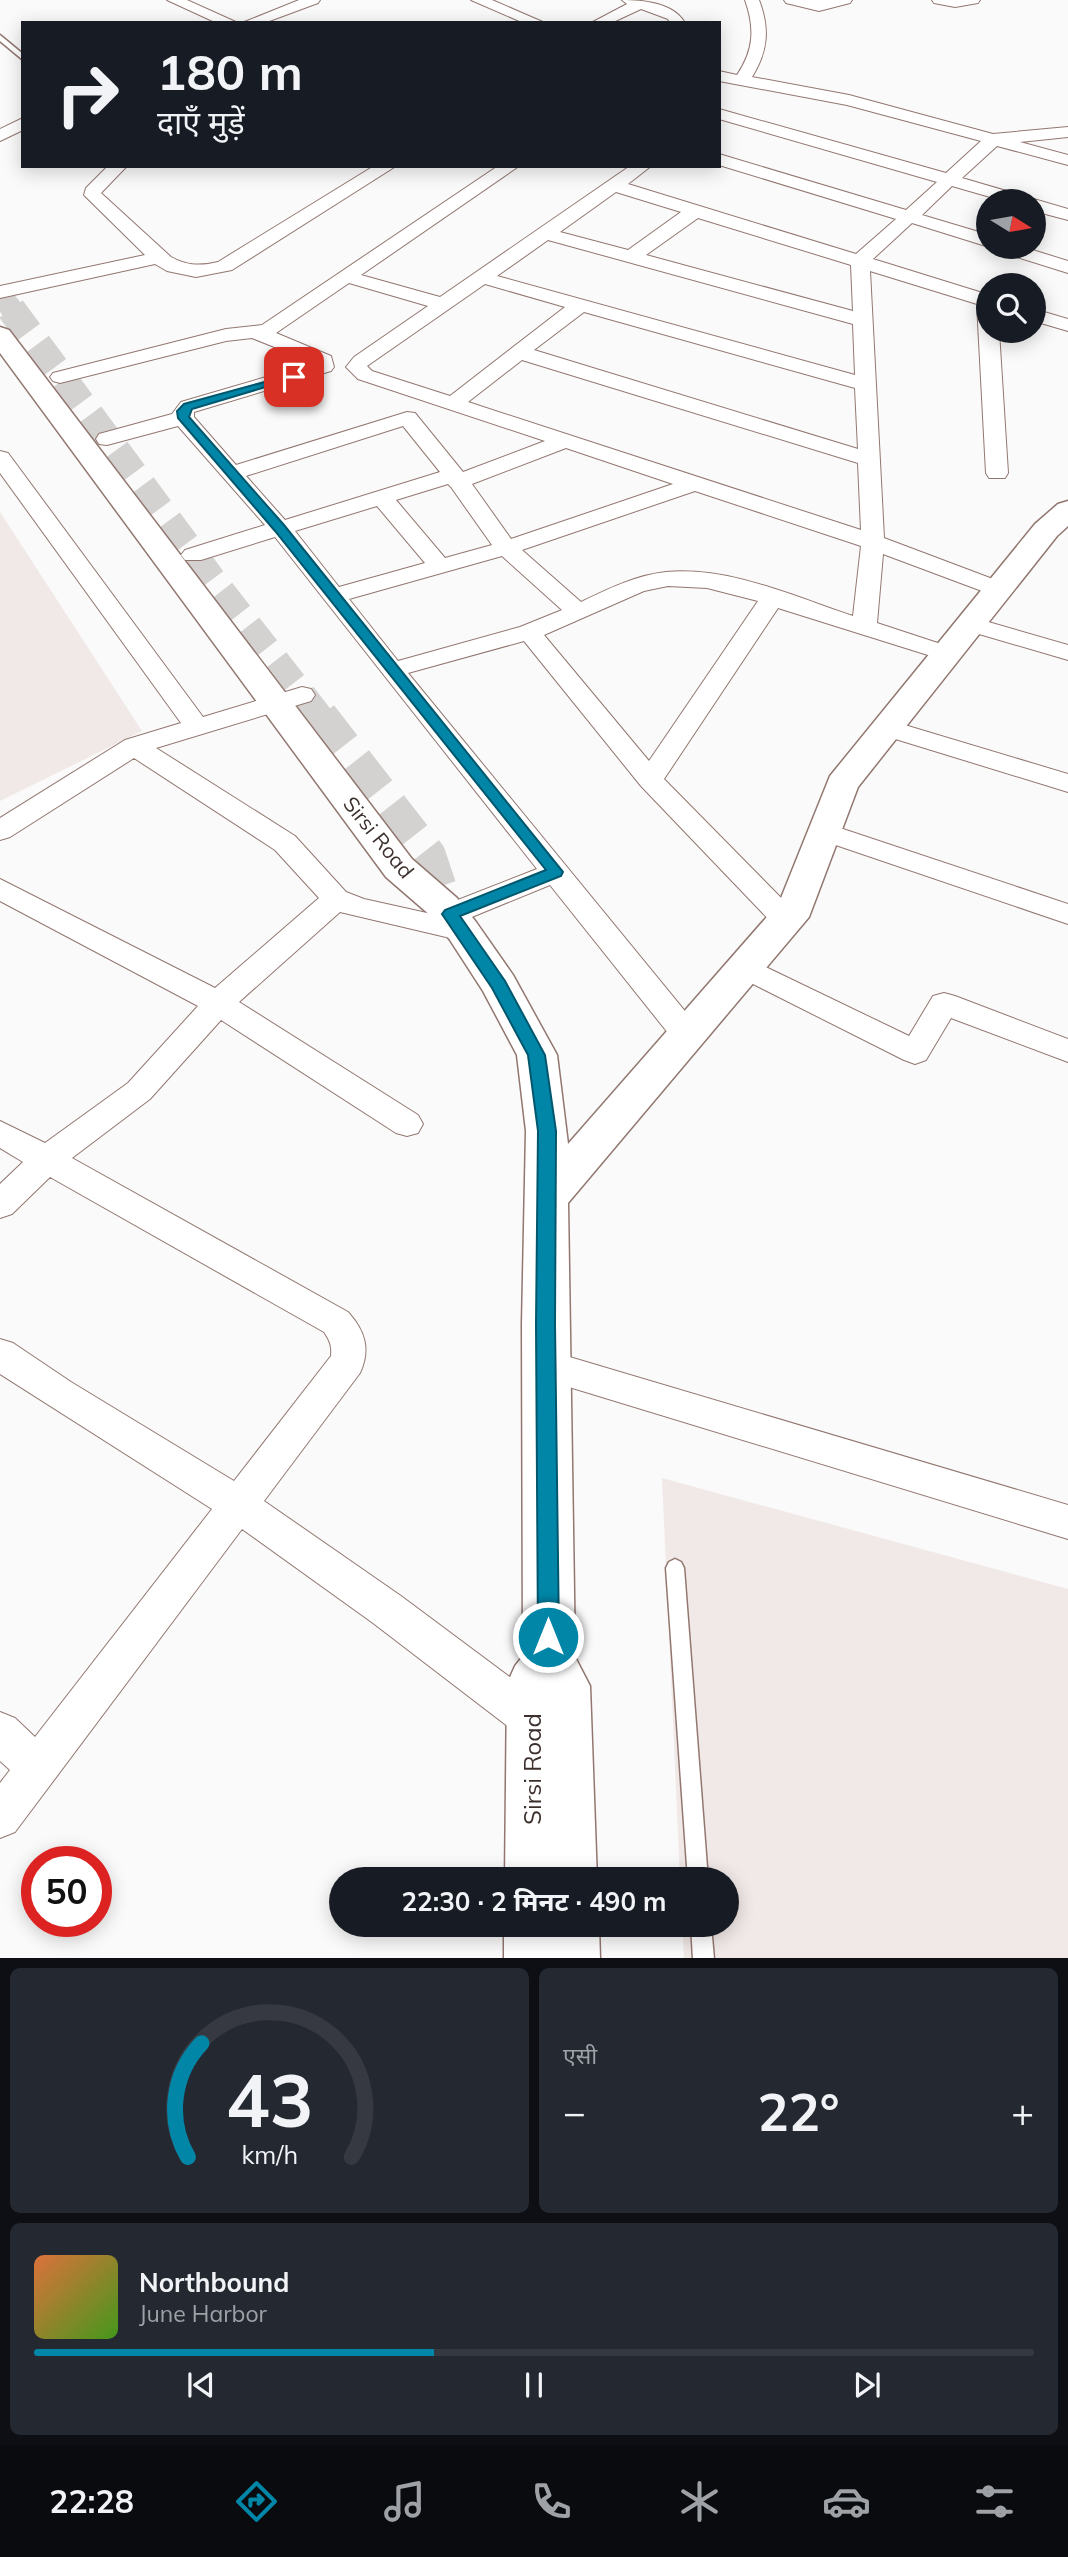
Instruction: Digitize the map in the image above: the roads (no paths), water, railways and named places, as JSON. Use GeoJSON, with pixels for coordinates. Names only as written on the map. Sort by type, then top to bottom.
{"type":"FeatureCollection","features":[{"type":"Feature","properties":{"kind":"main road","name":"Sirsi Road"},"geometry":{"type":"LineString","coordinates":[[0,335],[190,591],[290,699],[399,868],[452,917],[499,985],[537,1055],[547,1131],[548,1664],[564,1686],[569,1867]]}},
{"type":"Feature","properties":{"kind":"main road"},"geometry":{"type":"LineString","coordinates":[[548,1196],[796,908],[842,784],[1046,530],[1068,510]]}},
{"type":"Feature","properties":{"kind":"main road","name":"Sirsi Road"},"geometry":{"type":"LineString","coordinates":[[533,1867],[533,1684],[548,1664]]}},
{"type":"Feature","properties":{"kind":"main road"},"geometry":{"type":"LineString","coordinates":[[533,1937],[533,1958]]}},
{"type":"Feature","properties":{"kind":"main road"},"geometry":{"type":"LineString","coordinates":[[570,1937],[571,1958]]}},
{"type":"Feature","properties":{"kind":"street"},"geometry":{"type":"LineString","coordinates":[[174,0],[226,21]]}},
{"type":"Feature","properties":{"kind":"street"},"geometry":{"type":"LineString","coordinates":[[255,21],[313,0]]}},
{"type":"Feature","properties":{"kind":"street"},"geometry":{"type":"LineString","coordinates":[[478,0],[533,21]]}},
{"type":"Feature","properties":{"kind":"street"},"geometry":{"type":"LineString","coordinates":[[721,112],[749,81],[760,47],[759,17],[752,0]]}},
{"type":"Feature","properties":{"kind":"street"},"geometry":{"type":"LineString","coordinates":[[791,0],[819,6],[845,0]]}},
{"type":"Feature","properties":{"kind":"street"},"geometry":{"type":"LineString","coordinates":[[939,0],[955,3],[973,0]]}},
{"type":"Feature","properties":{"kind":"street"},"geometry":{"type":"LineString","coordinates":[[601,21],[634,2],[674,16],[677,21]]}},
{"type":"Feature","properties":{"kind":"street"},"geometry":{"type":"LineString","coordinates":[[721,76],[849,100],[1068,160]]}},
{"type":"Feature","properties":{"kind":"street"},"geometry":{"type":"LineString","coordinates":[[721,115],[982,189]]}},
{"type":"Feature","properties":{"kind":"street"},"geometry":{"type":"LineString","coordinates":[[0,136],[21,125]]}},
{"type":"Feature","properties":{"kind":"street"},"geometry":{"type":"LineString","coordinates":[[860,261],[994,139],[1068,132]]}},
{"type":"Feature","properties":{"kind":"street"},"geometry":{"type":"LineString","coordinates":[[721,160],[976,238]]}},
{"type":"Feature","properties":{"kind":"street"},"geometry":{"type":"LineString","coordinates":[[116,168],[97,184],[93,195],[156,258],[175,269],[207,272],[225,266],[384,168]]}},
{"type":"Feature","properties":{"kind":"street"},"geometry":{"type":"LineString","coordinates":[[60,377],[226,335],[258,332],[271,327],[347,277],[484,174],[504,168]]}},
{"type":"Feature","properties":{"kind":"street"},"geometry":{"type":"LineString","coordinates":[[639,168],[356,367],[365,375],[455,402],[873,542],[998,589]]}},
{"type":"Feature","properties":{"kind":"street"},"geometry":{"type":"LineString","coordinates":[[614,186],[976,297]]}},
{"type":"Feature","properties":{"kind":"street"},"geometry":{"type":"LineString","coordinates":[[1046,209],[1068,215]]}},
{"type":"Feature","properties":{"kind":"street"},"geometry":{"type":"LineString","coordinates":[[631,257],[695,211]]}},
{"type":"Feature","properties":{"kind":"street"},"geometry":{"type":"LineString","coordinates":[[547,234],[862,320]]}},
{"type":"Feature","properties":{"kind":"street"},"geometry":{"type":"LineString","coordinates":[[1046,255],[1059,243]]}},
{"type":"Feature","properties":{"kind":"street"},"geometry":{"type":"LineString","coordinates":[[0,292],[156,258]]}},
{"type":"Feature","properties":{"kind":"street"},"geometry":{"type":"LineString","coordinates":[[1042,259],[1068,267]]}},
{"type":"Feature","properties":{"kind":"street"},"geometry":{"type":"LineString","coordinates":[[860,261],[873,542],[864,627]]}},
{"type":"Feature","properties":{"kind":"street"},"geometry":{"type":"LineString","coordinates":[[347,277],[443,304]]}},
{"type":"Feature","properties":{"kind":"street"},"geometry":{"type":"LineString","coordinates":[[484,278],[865,384]]}},
{"type":"Feature","properties":{"kind":"street"},"geometry":{"type":"LineString","coordinates":[[455,402],[580,305]]}},
{"type":"Feature","properties":{"kind":"street"},"geometry":{"type":"LineString","coordinates":[[1046,319],[1068,325]]}},
{"type":"Feature","properties":{"kind":"street"},"geometry":{"type":"LineString","coordinates":[[258,332],[324,360],[324,367],[188,406],[183,411],[183,418],[234,473],[279,528],[687,1035]]}},
{"type":"Feature","properties":{"kind":"street"},"geometry":{"type":"LineString","coordinates":[[990,343],[997,474]]}},
{"type":"Feature","properties":{"kind":"street"},"geometry":{"type":"LineString","coordinates":[[521,353],[869,459]]}},
{"type":"Feature","properties":{"kind":"street"},"geometry":{"type":"LineString","coordinates":[[107,439],[183,418]]}},
{"type":"Feature","properties":{"kind":"street"},"geometry":{"type":"LineString","coordinates":[[234,473],[407,418],[506,548],[578,612]]}},
{"type":"Feature","properties":{"kind":"street"},"geometry":{"type":"LineString","coordinates":[[193,555],[382,497],[456,479],[566,441]]}},
{"type":"Feature","properties":{"kind":"street"},"geometry":{"type":"LineString","coordinates":[[2,464],[196,726]]}},
{"type":"Feature","properties":{"kind":"street"},"geometry":{"type":"LineString","coordinates":[[334,596],[506,548],[697,483]]}},
{"type":"Feature","properties":{"kind":"street"},"geometry":{"type":"LineString","coordinates":[[382,497],[439,566]]}},
{"type":"Feature","properties":{"kind":"street"},"geometry":{"type":"LineString","coordinates":[[392,670],[529,632],[645,581],[668,576],[732,585],[947,654]]}},
{"type":"Feature","properties":{"kind":"street"},"geometry":{"type":"LineString","coordinates":[[650,780],[772,599]]}},
{"type":"Feature","properties":{"kind":"street"},"geometry":{"type":"LineString","coordinates":[[971,624],[1068,653]]}},
{"type":"Feature","properties":{"kind":"street"},"geometry":{"type":"LineString","coordinates":[[529,632],[650,780],[786,920]]}},
{"type":"Feature","properties":{"kind":"street"},"geometry":{"type":"LineString","coordinates":[[0,831],[134,746],[290,699]]}},
{"type":"Feature","properties":{"kind":"street"},"geometry":{"type":"LineString","coordinates":[[888,727],[1068,783]]}},
{"type":"Feature","properties":{"kind":"street"},"geometry":{"type":"LineString","coordinates":[[134,746],[285,843],[336,899],[358,908],[452,917],[555,872]]}},
{"type":"Feature","properties":{"kind":"street"},"geometry":{"type":"LineString","coordinates":[[825,832],[1068,914]]}},
{"type":"Feature","properties":{"kind":"street"},"geometry":{"type":"LineString","coordinates":[[0,889],[218,1003],[407,1124]]}},
{"type":"Feature","properties":{"kind":"street"},"geometry":{"type":"LineString","coordinates":[[0,1205],[46,1160],[139,1091],[218,1003],[336,899]]}},
{"type":"Feature","properties":{"kind":"street"},"geometry":{"type":"LineString","coordinates":[[745,968],[915,1052],[944,1004],[1068,1051]]}},
{"type":"Feature","properties":{"kind":"street"},"geometry":{"type":"LineString","coordinates":[[0,1133],[336,1322],[347,1334],[351,1347],[347,1362],[0,1817]]}},
{"type":"Feature","properties":{"kind":"street"},"geometry":{"type":"LineString","coordinates":[[0,1354],[40,1383],[237,1504],[452,1658],[532,1720]]}},
{"type":"Feature","properties":{"kind":"street"},"geometry":{"type":"LineString","coordinates":[[546,1365],[1068,1522]]}},
{"type":"Feature","properties":{"kind":"street"},"geometry":{"type":"LineString","coordinates":[[0,1732],[38,1769]]}},
{"type":"Feature","properties":{"kind":"lane"},"geometry":{"type":"LineString","coordinates":[[0,37],[21,56]]}},
{"type":"Feature","properties":{"kind":"lane"},"geometry":{"type":"LineString","coordinates":[[675,1569],[697,1867]]}},
{"type":"Feature","properties":{"kind":"lane"},"geometry":{"type":"LineString","coordinates":[[702,1937],[704,1958]]}},
{"type":"Feature","properties":{"kind":"tunnel"},"geometry":{"type":"LineString","coordinates":[[0,294],[13,311]]}},
{"type":"Feature","properties":{"kind":"tunnel"},"geometry":{"type":"LineString","coordinates":[[11,309],[214,583],[320,719]]}},
{"type":"Feature","properties":{"kind":"tunnel"},"geometry":{"type":"LineString","coordinates":[[319,717],[427,856],[444,907]]}}]}
